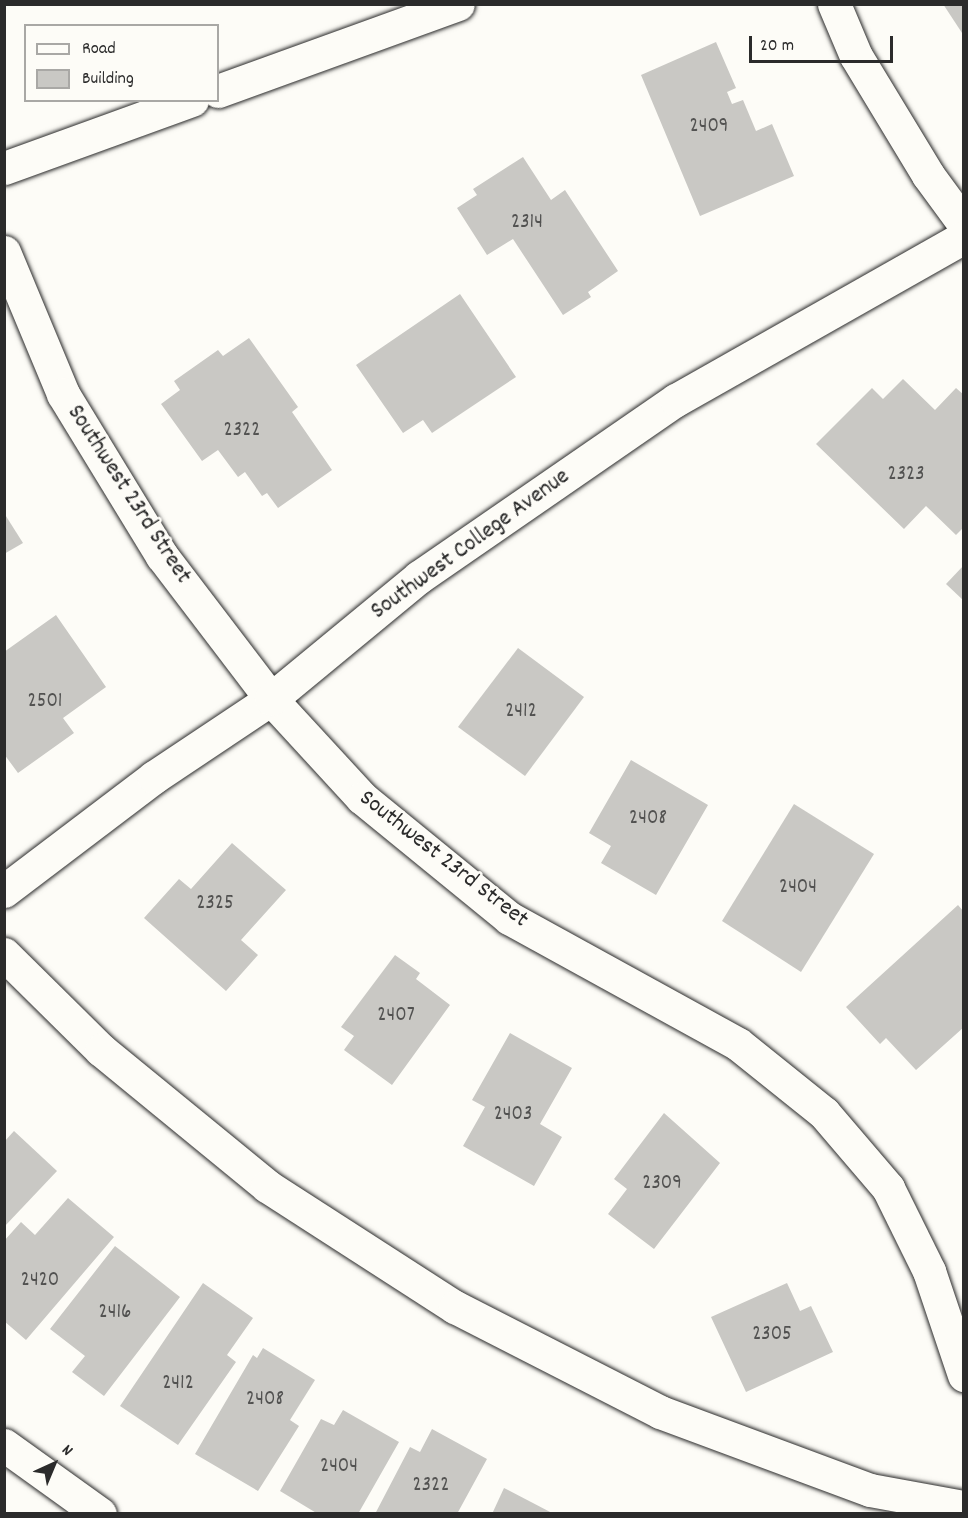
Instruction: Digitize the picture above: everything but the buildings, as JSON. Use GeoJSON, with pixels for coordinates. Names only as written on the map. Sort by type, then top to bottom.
{"type":"FeatureCollection","features":[{"type":"Feature","properties":{"kind":"street"},"geometry":{"type":"LineString","coordinates":[[219,91],[458,4]]}},
{"type":"Feature","properties":{"kind":"street"},"geometry":{"type":"LineString","coordinates":[[834,4],[856,56],[928,175],[963,224]]}},
{"type":"Feature","properties":{"kind":"street"},"geometry":{"type":"LineString","coordinates":[[4,168],[186,102]]}},
{"type":"Feature","properties":{"kind":"street","name":"Southwest College Avenue"},"geometry":{"type":"LineString","coordinates":[[4,891],[154,777],[271,699],[419,577],[676,400],[963,237]]}},
{"type":"Feature","properties":{"kind":"street","name":"Southwest 23rd Street"},"geometry":{"type":"LineString","coordinates":[[4,252],[63,394],[162,556],[271,699],[362,798],[509,918],[738,1044],[824,1113],[888,1188],[929,1271],[963,1375]]}},
{"type":"Feature","properties":{"kind":"street"},"geometry":{"type":"LineString","coordinates":[[4,954],[101,1050],[267,1185],[455,1307],[660,1412],[870,1490],[963,1507]]}},
{"type":"Feature","properties":{"kind":"street"},"geometry":{"type":"LineString","coordinates":[[4,1444],[100,1514]]}}]}
